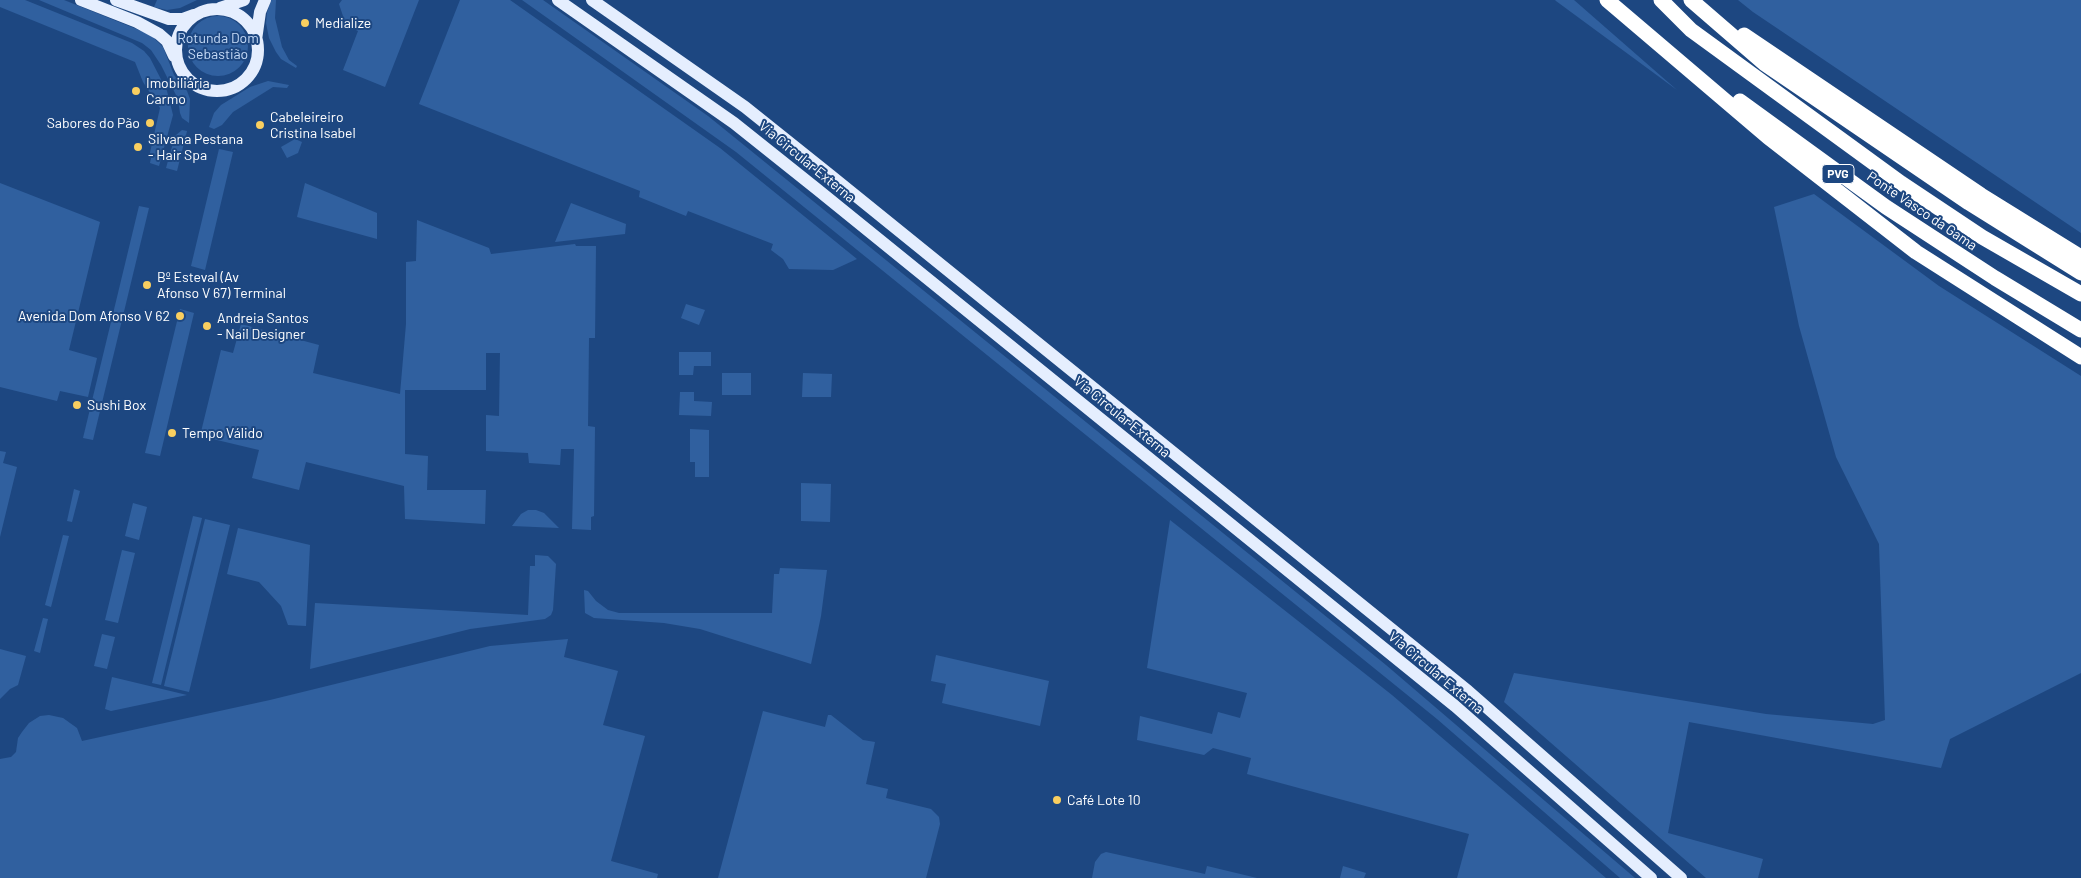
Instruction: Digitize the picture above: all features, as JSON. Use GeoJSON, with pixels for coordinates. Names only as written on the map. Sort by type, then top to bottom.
{"type":"FeatureCollection","features":[{"type":"Feature","properties":{"kind":"highway","name":"Ponte Vasco da Gama"},"geometry":{"type":"LineString","coordinates":[[1607,0],[1781,132],[1878,201],[1980,269],[2081,330]]}},
{"type":"Feature","properties":{"kind":"highway"},"geometry":{"type":"LineString","coordinates":[[1607,0],[1768,137],[1916,252],[2081,357]]}},
{"type":"Feature","properties":{"kind":"highway","name":"Ponte Vasco da Gama"},"geometry":{"type":"LineString","coordinates":[[1661,0],[1691,30],[1901,183],[1982,237],[2081,294]]}},
{"type":"Feature","properties":{"kind":"highway"},"geometry":{"type":"LineString","coordinates":[[1692,0],[1981,195],[2081,257]]}},
{"type":"Feature","properties":{"kind":"highway"},"geometry":{"type":"LineString","coordinates":[[1692,0],[1766,64],[1969,203],[2081,272]]}},
{"type":"Feature","properties":{"kind":"main road"},"geometry":{"type":"LineString","coordinates":[[81,0],[137,22],[159,34],[167,41],[180,69],[187,78],[196,86],[207,90],[219,91],[241,83],[249,75],[255,64],[258,51],[256,40],[249,25],[239,16],[218,9]]}},
{"type":"Feature","properties":{"kind":"main road"},"geometry":{"type":"LineString","coordinates":[[116,0],[169,20],[183,19],[244,0]]}},
{"type":"Feature","properties":{"kind":"main road"},"geometry":{"type":"LineString","coordinates":[[256,40],[260,12],[265,0]]}},
{"type":"Feature","properties":{"kind":"main road","name":"Via Circular Externa"},"geometry":{"type":"LineString","coordinates":[[558,0],[734,123],[818,190],[1455,706],[1651,878]]}},
{"type":"Feature","properties":{"kind":"main road","name":"Via Circular Externa"},"geometry":{"type":"LineString","coordinates":[[592,0],[745,107],[823,169],[1468,691],[1681,878]]}},
{"type":"Feature","properties":{"kind":"main road"},"geometry":{"type":"LineString","coordinates":[[180,69],[176,57],[176,44],[187,22],[196,14]]}},
{"type":"Feature","properties":{"kind":"green space"},"geometry":{"type":"Polygon","coordinates":[[[0,0],[25,0],[132,43],[144,51],[150,58],[167,91],[173,115],[159,166],[150,163],[151,158],[149,157],[160,108],[143,82],[135,62],[0,7],[0,0]]]}},
{"type":"Feature","properties":{"kind":"green space"},"geometry":{"type":"Polygon","coordinates":[[[39,0],[64,0],[144,32],[154,38],[163,47],[174,75],[187,91],[190,99],[189,123],[182,118],[178,99],[161,65],[151,50],[142,43],[39,0]]]}},
{"type":"Feature","properties":{"kind":"green space"},"geometry":{"type":"Polygon","coordinates":[[[157,0],[197,0],[180,8],[167,10],[154,7],[157,0]]]}},
{"type":"Feature","properties":{"kind":"green space"},"geometry":{"type":"Polygon","coordinates":[[[271,0],[276,0],[275,18],[282,47],[289,60],[297,66],[296,68],[281,59],[269,38],[266,23],[271,0]]]}},
{"type":"Feature","properties":{"kind":"green space"},"geometry":{"type":"Polygon","coordinates":[[[342,0],[419,0],[385,87],[343,70],[358,31],[346,25],[339,4],[342,0]]]}},
{"type":"Feature","properties":{"kind":"green space"},"geometry":{"type":"Polygon","coordinates":[[[460,0],[510,0],[720,148],[857,259],[833,270],[789,269],[783,259],[771,250],[773,244],[688,211],[686,216],[639,197],[640,191],[419,104],[460,0]]]}},
{"type":"Feature","properties":{"kind":"green space"},"geometry":{"type":"Polygon","coordinates":[[[522,0],[543,0],[708,116],[1386,665],[1635,878],[1620,878],[1437,719],[736,152],[522,0]]]}},
{"type":"Feature","properties":{"kind":"green space"},"geometry":{"type":"Polygon","coordinates":[[[1574,0],[1677,90],[1556,1],[1574,0]]]}},
{"type":"Feature","properties":{"kind":"green space"},"geometry":{"type":"Polygon","coordinates":[[[1738,0],[2081,0],[2081,233],[1753,12],[1738,0]]]}},
{"type":"Feature","properties":{"kind":"green space","name":"Rotunda Dom Sebastião"},"geometry":{"type":"Polygon","coordinates":[[[212,16],[224,16],[235,21],[243,29],[248,40],[246,58],[235,71],[224,76],[212,76],[201,71],[193,63],[188,52],[188,40],[193,29],[201,21],[212,16]]]}},
{"type":"Feature","properties":{"kind":"green space"},"geometry":{"type":"Polygon","coordinates":[[[268,81],[289,85],[287,88],[273,87],[233,112],[222,125],[214,129],[209,127],[214,113],[221,105],[250,87],[268,81]]]}},
{"type":"Feature","properties":{"kind":"green space"},"geometry":{"type":"Polygon","coordinates":[[[182,130],[187,131],[177,171],[166,168],[175,136],[182,130]]]}},
{"type":"Feature","properties":{"kind":"green space"},"geometry":{"type":"Polygon","coordinates":[[[295,139],[302,142],[298,153],[287,158],[281,147],[295,139]]]}},
{"type":"Feature","properties":{"kind":"green space"},"geometry":{"type":"Polygon","coordinates":[[[219,149],[233,152],[205,270],[191,266],[219,149]]]}},
{"type":"Feature","properties":{"kind":"green space"},"geometry":{"type":"Polygon","coordinates":[[[0,183],[100,222],[69,350],[97,358],[88,397],[60,391],[57,401],[0,387],[0,183]]]}},
{"type":"Feature","properties":{"kind":"green space"},"geometry":{"type":"Polygon","coordinates":[[[305,183],[377,213],[377,239],[297,217],[305,183]]]}},
{"type":"Feature","properties":{"kind":"green space"},"geometry":{"type":"Polygon","coordinates":[[[1814,194],[1939,286],[2081,376],[2081,673],[1950,739],[1941,768],[1689,722],[1668,833],[1763,859],[1758,878],[1706,878],[1504,702],[1514,673],[1766,714],[1873,724],[1885,720],[1879,544],[1836,457],[1799,326],[1774,207],[1814,194]]]}},
{"type":"Feature","properties":{"kind":"green space"},"geometry":{"type":"Polygon","coordinates":[[[571,203],[626,224],[625,234],[555,242],[571,203]]]}},
{"type":"Feature","properties":{"kind":"green space"},"geometry":{"type":"Polygon","coordinates":[[[139,206],[149,208],[93,440],[83,438],[139,206]]]}},
{"type":"Feature","properties":{"kind":"green space"},"geometry":{"type":"Polygon","coordinates":[[[417,220],[489,248],[491,254],[575,244],[576,246],[596,246],[595,338],[589,338],[588,426],[595,427],[594,516],[591,517],[591,530],[572,529],[574,449],[561,449],[560,465],[529,463],[528,453],[486,451],[486,415],[499,416],[500,353],[486,353],[486,390],[405,390],[405,454],[428,456],[427,490],[486,490],[485,524],[405,519],[404,486],[306,462],[299,490],[252,478],[259,450],[200,436],[221,350],[233,353],[241,324],[319,345],[313,373],[400,394],[406,324],[406,262],[416,261],[417,220]]]}},
{"type":"Feature","properties":{"kind":"green space"},"geometry":{"type":"Polygon","coordinates":[[[686,304],[705,310],[699,325],[681,318],[686,304]]]}},
{"type":"Feature","properties":{"kind":"green space"},"geometry":{"type":"Polygon","coordinates":[[[180,309],[194,313],[160,456],[145,453],[180,309]]]}},
{"type":"Feature","properties":{"kind":"green space"},"geometry":{"type":"Polygon","coordinates":[[[679,352],[711,352],[711,366],[694,366],[693,375],[679,375],[679,352]]]}},
{"type":"Feature","properties":{"kind":"green space"},"geometry":{"type":"Polygon","coordinates":[[[722,373],[751,373],[751,395],[722,395],[722,373]]]}},
{"type":"Feature","properties":{"kind":"green space"},"geometry":{"type":"Polygon","coordinates":[[[803,373],[832,374],[831,397],[802,397],[803,373]]]}},
{"type":"Feature","properties":{"kind":"green space"},"geometry":{"type":"Polygon","coordinates":[[[680,392],[694,392],[694,401],[712,402],[711,416],[679,415],[680,392]]]}},
{"type":"Feature","properties":{"kind":"green space"},"geometry":{"type":"Polygon","coordinates":[[[690,429],[709,430],[709,477],[695,477],[695,462],[690,462],[690,429]]]}},
{"type":"Feature","properties":{"kind":"green space"},"geometry":{"type":"Polygon","coordinates":[[[0,451],[6,452],[3,463],[17,467],[0,537],[0,451]]]}},
{"type":"Feature","properties":{"kind":"green space"},"geometry":{"type":"Polygon","coordinates":[[[801,483],[831,484],[830,522],[801,521],[801,483]]]}},
{"type":"Feature","properties":{"kind":"green space"},"geometry":{"type":"Polygon","coordinates":[[[74,489],[80,491],[72,522],[67,521],[74,489]]]}},
{"type":"Feature","properties":{"kind":"green space"},"geometry":{"type":"Polygon","coordinates":[[[133,503],[147,507],[139,540],[125,536],[133,503]]]}},
{"type":"Feature","properties":{"kind":"green space"},"geometry":{"type":"Polygon","coordinates":[[[528,510],[544,513],[559,528],[512,526],[521,514],[528,510]]]}},
{"type":"Feature","properties":{"kind":"green space"},"geometry":{"type":"Polygon","coordinates":[[[193,516],[202,518],[161,685],[152,683],[193,516]]]}},
{"type":"Feature","properties":{"kind":"green space"},"geometry":{"type":"Polygon","coordinates":[[[205,519],[230,525],[189,692],[164,686],[205,519]]]}},
{"type":"Feature","properties":{"kind":"green space"},"geometry":{"type":"Polygon","coordinates":[[[1170,520],[1392,695],[1606,878],[1457,878],[1469,834],[1247,774],[1251,758],[1213,748],[1204,755],[1137,740],[1140,716],[1212,734],[1218,712],[1240,718],[1247,693],[1147,668],[1170,520]]]}},
{"type":"Feature","properties":{"kind":"green space"},"geometry":{"type":"Polygon","coordinates":[[[238,528],[310,545],[306,626],[288,625],[281,606],[259,582],[227,574],[238,528]]]}},
{"type":"Feature","properties":{"kind":"green space"},"geometry":{"type":"Polygon","coordinates":[[[63,535],[69,536],[51,607],[45,605],[63,535]]]}},
{"type":"Feature","properties":{"kind":"green space"},"geometry":{"type":"Polygon","coordinates":[[[122,550],[135,553],[118,623],[105,620],[122,550]]]}},
{"type":"Feature","properties":{"kind":"green space"},"geometry":{"type":"Polygon","coordinates":[[[535,555],[548,556],[556,564],[553,610],[551,615],[545,619],[470,629],[310,669],[315,603],[528,615],[530,566],[535,566],[535,555]]]}},
{"type":"Feature","properties":{"kind":"green space"},"geometry":{"type":"Polygon","coordinates":[[[780,568],[827,570],[821,616],[811,664],[700,629],[664,623],[594,618],[585,613],[584,590],[588,591],[596,601],[608,610],[619,613],[772,613],[774,574],[779,574],[780,568]]]}},
{"type":"Feature","properties":{"kind":"green space"},"geometry":{"type":"Polygon","coordinates":[[[43,618],[48,619],[40,653],[34,651],[43,618]]]}},
{"type":"Feature","properties":{"kind":"green space"},"geometry":{"type":"Polygon","coordinates":[[[102,634],[115,637],[107,669],[94,666],[102,634]]]}},
{"type":"Feature","properties":{"kind":"green space"},"geometry":{"type":"Polygon","coordinates":[[[568,639],[564,657],[618,671],[603,725],[645,736],[611,861],[658,874],[657,878],[0,878],[0,759],[11,757],[16,752],[18,738],[29,723],[40,716],[49,715],[63,718],[77,728],[82,741],[270,700],[490,646],[568,639]]]}},
{"type":"Feature","properties":{"kind":"green space"},"geometry":{"type":"Polygon","coordinates":[[[0,649],[26,656],[18,685],[10,689],[0,699],[0,649]]]}},
{"type":"Feature","properties":{"kind":"green space"},"geometry":{"type":"Polygon","coordinates":[[[936,655],[1049,681],[1040,726],[942,703],[946,684],[931,681],[936,655]]]}},
{"type":"Feature","properties":{"kind":"green space"},"geometry":{"type":"Polygon","coordinates":[[[112,677],[187,695],[111,711],[105,709],[112,677]]]}},
{"type":"Feature","properties":{"kind":"green space"},"geometry":{"type":"Polygon","coordinates":[[[763,711],[825,727],[828,715],[831,715],[863,740],[875,742],[866,784],[888,789],[886,798],[931,809],[939,817],[940,824],[926,878],[718,878],[763,711]]]}},
{"type":"Feature","properties":{"kind":"green space"},"geometry":{"type":"Polygon","coordinates":[[[1106,852],[1205,874],[1207,866],[1257,878],[1092,878],[1095,862],[1101,854],[1106,852]]]}},
{"type":"Feature","properties":{"kind":"green space"},"geometry":{"type":"Polygon","coordinates":[[[1343,866],[1366,873],[1364,878],[1340,878],[1343,866]]]}},
{"type":"Feature","properties":{"kind":"place","name":"Medialize"},"geometry":{"type":"Point","coordinates":[305,23]}},
{"type":"Feature","properties":{"kind":"place","name":"Imobiliária Carmo"},"geometry":{"type":"Point","coordinates":[136,91]}},
{"type":"Feature","properties":{"kind":"place","name":"Sabores do Pão"},"geometry":{"type":"Point","coordinates":[150,123]}},
{"type":"Feature","properties":{"kind":"place","name":"Cabeleireiro Cristina Isabel"},"geometry":{"type":"Point","coordinates":[260,125]}},
{"type":"Feature","properties":{"kind":"place","name":"Silvana Pestana - Hair Spa"},"geometry":{"type":"Point","coordinates":[138,147]}},
{"type":"Feature","properties":{"kind":"place","name":"Bº Esteval (Av Afonso V 67) Terminal"},"geometry":{"type":"Point","coordinates":[147,285]}},
{"type":"Feature","properties":{"kind":"place","name":"Avenida Dom Afonso V 62"},"geometry":{"type":"Point","coordinates":[180,316]}},
{"type":"Feature","properties":{"kind":"place","name":"Andreia Santos - Nail Designer"},"geometry":{"type":"Point","coordinates":[207,326]}},
{"type":"Feature","properties":{"kind":"place","name":"Sushi Box"},"geometry":{"type":"Point","coordinates":[77,405]}},
{"type":"Feature","properties":{"kind":"place","name":"Tempo Válido"},"geometry":{"type":"Point","coordinates":[172,433]}},
{"type":"Feature","properties":{"kind":"place","name":"Café Lote 10"},"geometry":{"type":"Point","coordinates":[1057,800]}}]}
